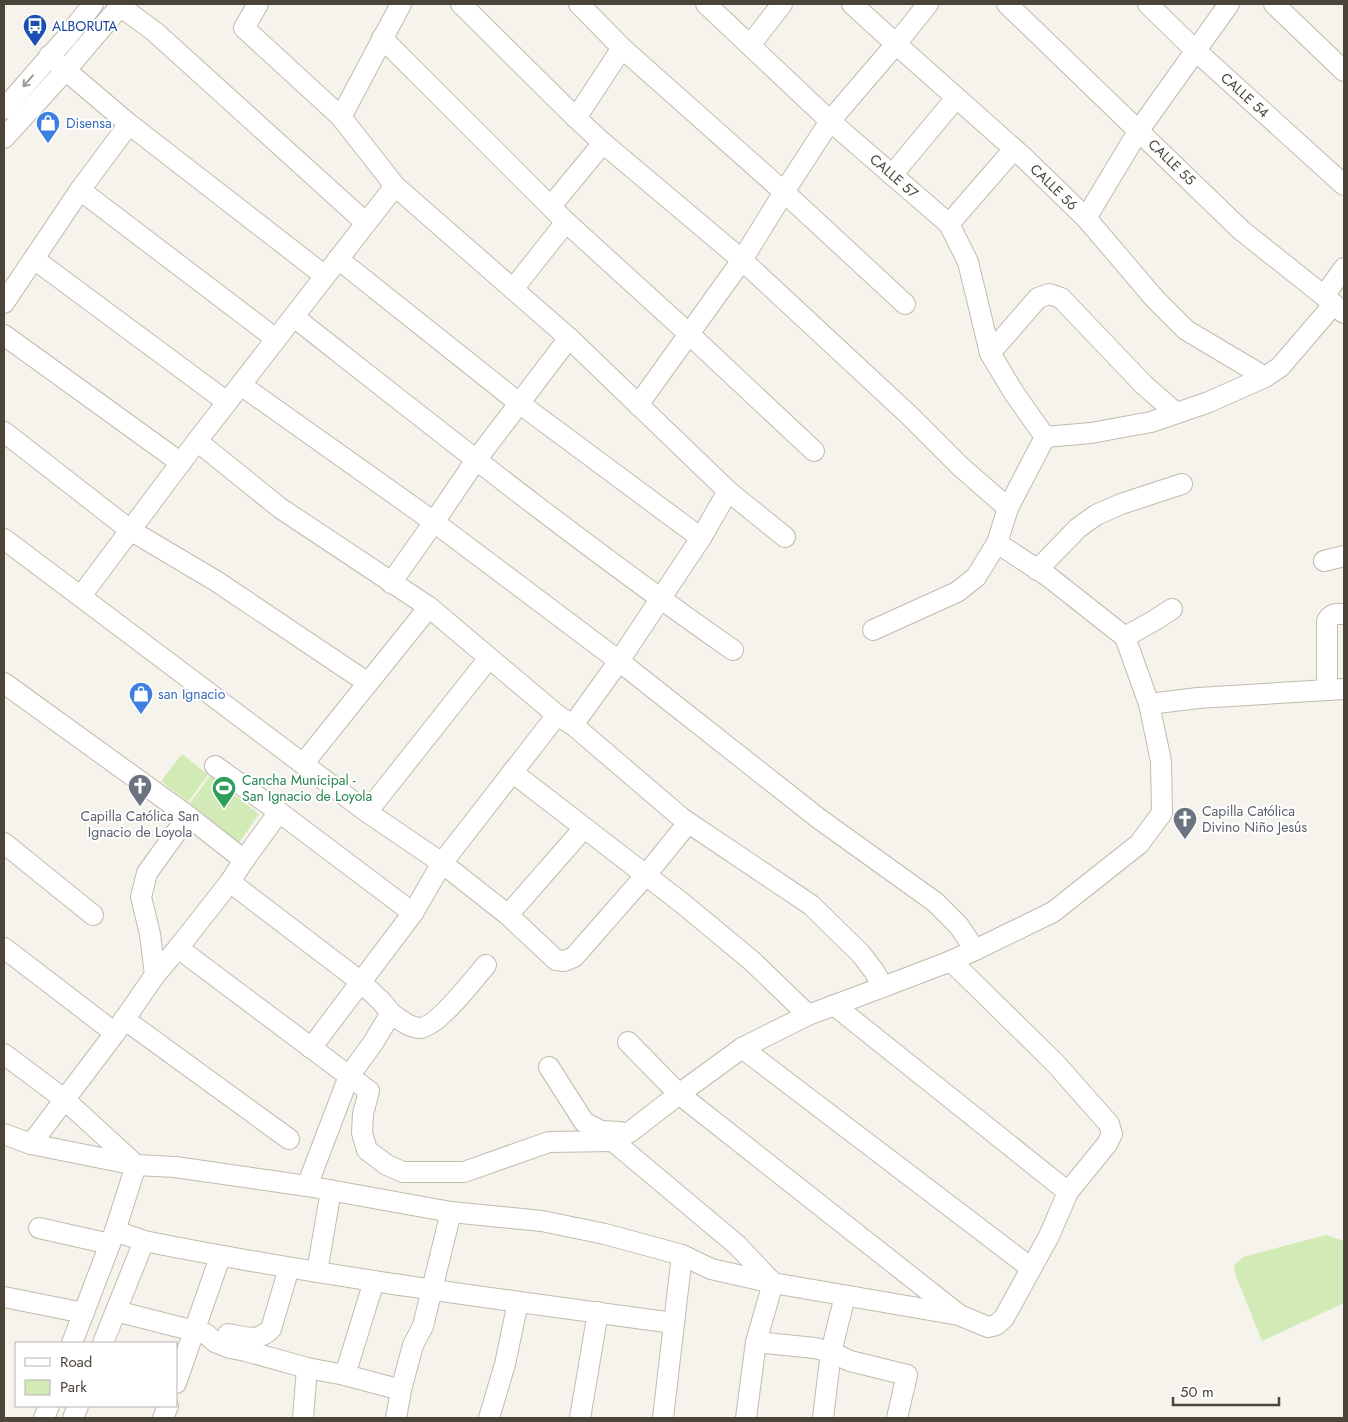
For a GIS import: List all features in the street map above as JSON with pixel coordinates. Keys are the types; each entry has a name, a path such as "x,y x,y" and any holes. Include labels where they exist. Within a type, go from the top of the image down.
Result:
{"street":[{"path":"4,109 94,4"},
{"path":"258,4 244,28 341,117 396,186 569,338 728,491 785,537"},
{"path":"341,117 401,4"},
{"path":"461,4 603,143 742,260 1008,508"},
{"name":"CALLE 57","path":"706,4 830,121 949,224 968,262 990,353 1045,437"},
{"path":"750,45 782,4"},
{"name":"CALLE 56","path":"852,4 1014,149 1086,218 1139,130 1229,4"},
{"path":"638,405 742,260 830,121 928,4"},
{"name":"CALLE 55","path":"1007,4 1241,230 1334,304"},
{"name":"CALLE 54","path":"1148,4 1196,51 1344,185"},
{"path":"1274,4 1344,71"},
{"path":"4,138 65,71 121,5 155,32 366,222"},
{"path":"591,8 622,48 784,192 905,304"},
{"path":"382,38 566,222 814,451"},
{"path":"576,118 622,48"},
{"path":"49,56 129,124 325,276"},
{"path":"892,175 956,98"},
{"path":"4,303 80,190 129,124"},
{"path":"551,206 603,143"},
{"path":"949,224 1014,149"},
{"path":"81,596 240,385 396,186"},
{"path":"80,190 276,339"},
{"path":"1086,218 1155,299 1186,330 1265,377"},
{"path":"513,289 566,222"},
{"path":"338,258 519,403 701,538"},
{"path":"34,259 227,402"},
{"path":"873,630 957,592 976,577 997,543 1008,508 1045,437 1091,433 1151,422 1209,402 1265,377 1280,368 1334,304 1344,268"},
{"path":"990,353 1038,298 1049,294 1061,298 1144,385 1176,413"},
{"path":"294,317 476,460 660,599 734,650"},
{"path":"4,335 181,463"},
{"path":"391,583 476,460 569,338"},
{"path":"240,385 434,522 619,661 818,818 935,902 959,926 975,950"},
{"path":"4,432 130,530 216,581 368,683"},
{"path":"197,441 280,508 428,607 688,822 810,905 861,954 883,987"},
{"path":"1037,570 1078,528 1096,515 1121,504 1182,484"},
{"path":"311,1048 412,913 442,863 512,772 565,720 619,661 701,538 728,491"},
{"path":"4,539 367,812 442,863 508,916 556,960 564,962 574,957 645,876 688,822"},
{"path":"178,948 370,1092 363,1114 362,1132 367,1150 387,1165 403,1172 464,1172 549,1142 621,1137 742,1048 808,1015 975,950 1053,912 1139,844 1162,813 1161,761 1149,704 1125,637 1049,578 997,543"},
{"path":"1324,561 1344,556"},
{"path":"303,764 428,607"},
{"path":"1125,637 1172,609"},
{"path":"1149,704 1198,698 1336,689 1327,621 1329,616 1333,614 1344,614"},
{"path":"367,812 489,658"},
{"path":"4,683 188,816 244,860"},
{"path":"215,766 412,913"},
{"path":"512,772 645,876 682,902 752,961 791,996 808,1015"},
{"path":"31,1144 120,1026 154,975 230,882 279,812"},
{"path":"154,975 150,934 141,897 147,873 188,816"},
{"path":"508,916 584,828"},
{"path":"4,843 93,915"},
{"path":"230,882 361,982 391,1013 408,1025 419,1028 428,1026 441,1016 486,965"},
{"path":"4,948 289,1139"},
{"path":"4,1134 31,1144 136,1165 175,1167 307,1186 452,1212 542,1222 605,1234 682,1256 711,1269 773,1283 959,1315 988,1327 996,1325 1004,1318 1049,1236 1068,1192 1107,1144 1112,1134 1109,1124 1055,1063 951,960"},
{"path":"834,1005 1068,1192"},
{"path":"307,1186 349,1076 373,1043 391,1013"},
{"path":"628,1042 679,1094 959,1315"},
{"path":"742,1048 1031,1268"},
{"path":"4,1054 64,1099 136,1165"},
{"path":"549,1067 584,1122 601,1131 621,1137 737,1245 773,1283"},
{"path":"72,1342 112,1238 136,1165"},
{"path":"317,1272 331,1190"},
{"path":"396,1418 413,1345 423,1326 452,1212"},
{"path":"39,1228 144,1241 220,1256 374,1281 674,1322"},
{"path":"103,1342 144,1241"},
{"path":"178,1380 200,1333 220,1256"},
{"path":"663,1418 682,1256"},
{"path":"116,1311 200,1333 224,1334 255,1339 265,1335 271,1329 289,1268"},
{"path":"345,1375 374,1281"},
{"path":"746,1418 756,1342 773,1283"},
{"path":"823,1418 831,1352 845,1296"},
{"path":"4,1297 84,1313"},
{"path":"489,1418 505,1364 518,1302"},
{"path":"580,1418 598,1312"},
{"path":"200,1333 230,1348 401,1390"},
{"path":"756,1342 815,1348 831,1352 850,1361 907,1375 897,1418"},
{"path":"302,1418 307,1368"}],"green space":[{"path":"182,754 208,775 188,802 161,781"},
{"name":"Cancha Municipal - San Ignacio de Loyola","path":"210,776 259,814 239,843 190,803"},
{"path":"1326,1235 1344,1241 1344,1303 1262,1341 1234,1271 1235,1264 1243,1257"}],"place":[{"name":"ALBORUTA","path":"35,47"},
{"name":"Disensa","path":"48,144"},
{"name":"san Ignacio","path":"141,715"},
{"name":"Capilla Católica San Ignacio de Loyola","path":"140,807"},
{"name":"Cancha Municipal - San Ignacio de Loyola","path":"224,809"},
{"name":"Capilla Católica Divino Niño Jesús","path":"1185,840"}]}
